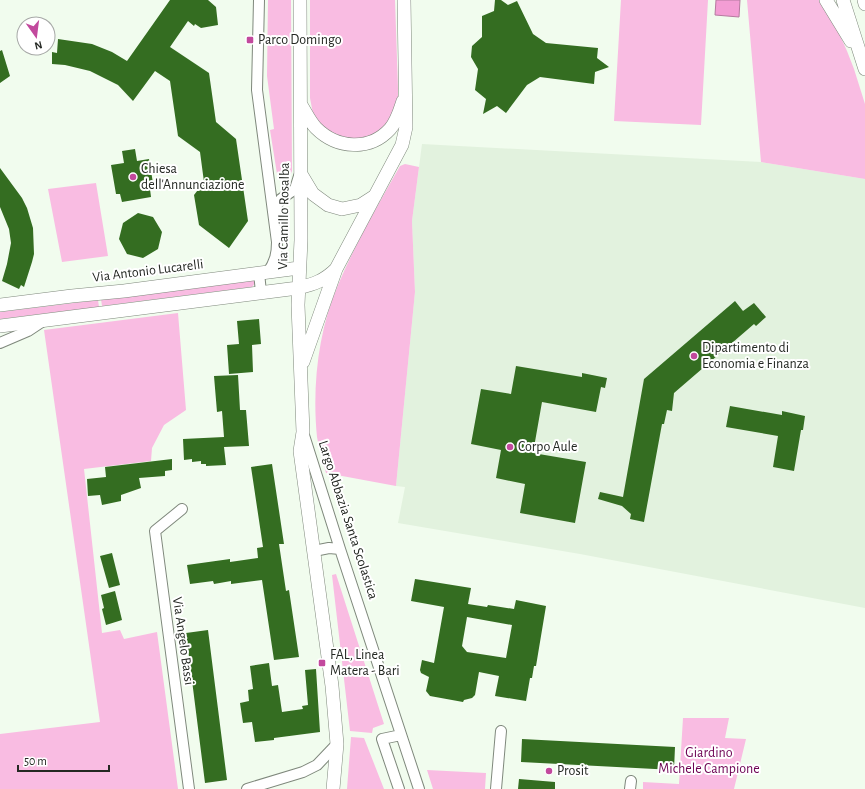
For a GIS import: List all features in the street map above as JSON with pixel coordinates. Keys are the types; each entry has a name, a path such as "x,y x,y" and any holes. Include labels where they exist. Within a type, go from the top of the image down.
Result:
{"street":[{"path":"259,0 257,90 277,242 277,251 274,262 263,272 261,292"},
{"name":"Via Camillo Rosalba","path":"300,0 301,240 298,288 304,432"},
{"path":"301,369 336,269 402,145 406,127 404,0"},
{"path":"826,0 864,65"},
{"path":"843,0 864,65"},
{"path":"864,0 865,4"},
{"path":"301,105 316,128 331,140 352,146 372,142 390,129 398,116 406,94"},
{"path":"274,219 277,205 281,199 294,188 301,172"},
{"path":"301,172 313,194 328,205 342,209 361,206 376,196"},
{"name":"Via Antonio Lucarelli","path":"1,305 85,294 124,291 299,268"},
{"path":"2,326 298,288 326,279 336,269"},
{"path":"0,343 28,331 44,320"},
{"name":"Largo Abbazia Santa Scolastica","path":"304,432 340,549 419,789"},
{"name":"Largo Abbazia Santa Scolastica","path":"304,432 300,451 332,686 337,744"},
{"name":"Via Angelo Bassi","path":"182,509 155,531 189,789"},
{"path":"314,551 329,548 340,549"},
{"path":"496,789 501,731"},
{"path":"399,789 382,739 401,735"},
{"path":"247,789 308,770 317,765 337,744"},
{"path":"333,789 337,744"}],"shaded area":[{"path":"716,0 740,0 739,17 715,15"},
{"path":"422,144 761,162 865,179 865,608 580,554 398,523 405,487 396,486 415,292 412,221"}],"green space":[{"path":"268,0 291,0 292,171 285,179 279,177 277,174 270,130 274,129 267,76"},
{"path":"310,0 395,0 398,102 395,113 384,129 365,139 341,139 321,126 313,114 310,98"},
{"path":"621,0 708,0 701,125 614,121"},
{"path":"747,0 820,0 838,31 847,51 865,104 865,179 761,162"},
{"path":"405,164 419,167 412,221 415,292 396,486 326,473 317,437 315,399 321,340 331,303 367,225 400,166"},
{"path":"96,183 108,256 62,262 48,189"},
{"path":"253,280 255,283 252,287 102,306 101,299"},
{"path":"98,300 99,307 0,319 0,312"},
{"path":"178,313 186,410 164,425 152,448 151,461 84,469 102,633 120,630 124,639 157,632 178,789 0,789 0,734 100,722 44,330"},
{"path":"336,574 384,724 373,728 372,733 350,731 332,575"},
{"name":"Giardino Michele Campione","path":"683,718 729,718 725,738 746,739 734,789 643,789 643,782 679,784"},
{"path":"351,737 364,738 384,789 347,789"},
{"path":"427,770 486,773 485,789 433,789"}],"building":[{"path":"170,0 208,0 216,7 218,25 201,28 195,24 194,26 188,21 170,47 209,73 216,122 236,139 248,221 229,248 199,225 194,195 204,182 200,152 178,136 170,81 155,71 133,101 118,85 90,71 65,65 52,64 52,56 56,56 58,39 92,44 112,52 127,61"},
{"path":"495,0 501,0 508,5 517,1 533,34 546,43 598,48 597,58 609,67 595,72 594,84 540,77 527,85 506,113 497,106 483,114 486,99 475,90 478,69 471,57 472,46 482,37 482,16 494,11"},
{"path":"2,50 10,76 0,83 0,51"},
{"name":"Chiesa dell'Annunciazione","path":"135,149 137,161 149,159 154,189 150,189 151,197 122,202 120,194 116,194 111,165 124,163 122,151"},
{"path":"0,168 22,198 27,208 33,228 34,254 24,287 21,285 19,289 2,281 11,243 9,229 0,207"},
{"path":"138,213 153,217 162,232 158,249 143,258 127,254 119,239 123,223"},
{"path":"735,301 743,311 754,303 766,317 756,326 754,324 674,393 672,411 667,410 664,424 662,424 644,522 630,519 631,514 622,506 598,499 600,492 623,497 644,379"},
{"path":"259,319 261,344 252,345 253,372 229,374 227,345 239,344 237,321"},
{"name":"Corpo Aule","path":"516,366 582,377 582,373 607,378 605,388 601,387 596,412 542,402 533,453 586,462 575,523 520,513 525,484 496,478 501,450 471,444 481,389 511,394"},
{"path":"238,375 240,410 246,410 249,446 224,447 226,465 206,466 206,464 201,464 201,461 192,462 192,459 184,460 183,439 224,437 222,411 217,412 214,376"},
{"path":"730,406 782,415 782,411 805,416 794,471 773,467 778,436 726,427"},
{"path":"172,459 172,470 165,471 165,476 139,478 141,488 121,495 121,501 102,505 100,495 88,496 87,479 106,477 105,467"},
{"path":"272,464 284,544 279,544 286,591 289,590 299,657 274,660 262,580 231,584 231,581 214,584 213,581 190,584 187,565 230,559 230,562 258,558 257,548 263,547 251,467"},
{"path":"112,553 120,585 109,588 100,556"},
{"path":"415,579 471,588 468,604 514,609 516,600 546,606 536,666 534,666 532,678 530,678 526,701 495,696 499,676 479,672 475,695 472,698 464,700 463,702 430,696 426,691 429,677 421,673 420,670 422,660 434,663 444,607 411,601","holes":["467,617 512,625 506,658 467,652 462,646"]},
{"path":"115,591 122,620 106,625 102,609 104,608 101,595"},
{"path":"208,630 227,780 205,783 186,633"},
{"path":"269,663 272,686 278,685 282,712 303,709 302,706 308,705 305,670 316,669 320,732 255,742 252,722 243,723 240,703 249,701 248,690 253,689 250,666"},
{"path":"522,739 675,747 674,770 521,762"},
{"path":"519,779 555,782 555,789 518,789"}],"place":[{"name":"Parco Domingo","path":"250,40"},
{"name":"Chiesa dell'Annunciazione","path":"133,177"},
{"name":"Dipartimento di Economia e Finanza","path":"694,356"},
{"name":"Corpo Aule","path":"510,447"},
{"name":"FAL, Linea Matera - Bari","path":"322,663"},
{"name":"Prosit","path":"549,771"}]}
